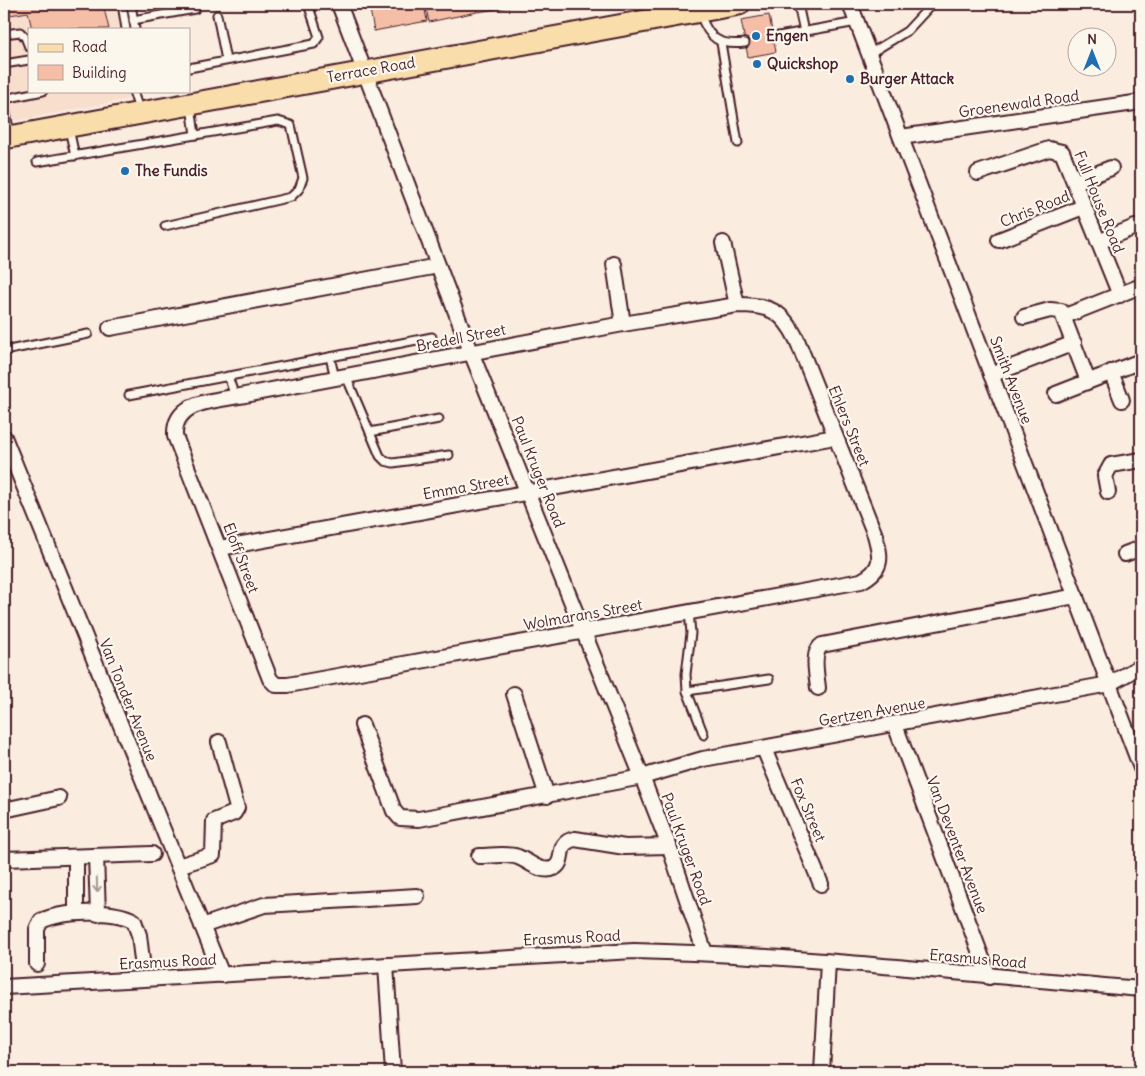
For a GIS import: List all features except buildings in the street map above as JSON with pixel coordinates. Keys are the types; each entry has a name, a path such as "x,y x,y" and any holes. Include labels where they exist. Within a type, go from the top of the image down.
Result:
{"main road":[{"name":"Terrace Road","path":"7,138 363,71 739,4"}],"street":[{"name":"Paul Kruger Road","path":"339,4 471,352 529,492 669,846 705,953"},
{"name":"Smith Avenue","path":"850,4 1141,768"},
{"name":"Groenewald Road","path":"901,137 1141,102"},
{"name":"Full House Road","path":"978,173 1049,149 1059,150 1066,158 1083,207 1120,295"},
{"path":"1075,182 1111,168"},
{"name":"Chris Road","path":"999,240 1083,207"},
{"path":"1098,242 1134,227"},
{"path":"723,244 737,305"},
{"path":"614,264 623,324"},
{"path":"110,328 438,266"},
{"path":"1065,316 1141,286"},
{"name":"Bredell Street","path":"175,429 181,413 188,408 235,397 623,324 737,305 767,308"},
{"name":"Ehlers Street","path":"767,308 780,314 788,322 875,535 880,558 878,568"},
{"path":"1024,318 1055,310 1061,311 1065,316 1088,381"},
{"path":"992,375 1074,343"},
{"path":"1056,394 1141,361"},
{"path":"1111,372 1122,400"},
{"name":"Eloff Street","path":"175,429 175,436 270,679 276,685 288,686"},
{"name":"Van Tonder Avenue","path":"4,437 222,975"},
{"name":"Emma Street","path":"220,548 836,437"},
{"path":"1108,492 1106,476 1111,465 1141,460"},
{"path":"1125,554 1141,548"},
{"name":"Wolmarans Street","path":"288,686 861,580 871,576 878,568"},
{"path":"818,688 816,654 818,648 822,645 1076,596"},
{"name":"Gertzen Avenue","path":"362,725 394,810 400,818 419,819 547,796 642,776 703,759 1109,684 1141,666"},
{"path":"514,694 547,796"},
{"name":"Van Deventer Avenue","path":"895,725 989,977"},
{"path":"178,866 213,855 214,821 234,813 237,808 220,742"},
{"name":"Fox Street","path":"764,749 821,884"},
{"path":"4,810 59,798"},
{"path":"479,856 510,856 544,870 553,869 557,865 562,846 568,840 575,839 625,848 669,846"},
{"path":"4,859 152,854"},
{"path":"96,856 98,914"},
{"path":"76,857 76,913"},
{"path":"202,926 264,905 417,896"},
{"path":"37,964 37,929 41,921 76,913 124,916 134,921 140,936 142,960"},
{"name":"Erasmus Road","path":"4,987 634,951 705,953 828,962 1141,989"},
{"path":"822,1072 828,962"},
{"path":"386,965 393,1072"}],"lane":[{"path":"122,4 126,28"},
{"path":"131,4 135,28"},
{"path":"190,68 318,42 318,31 308,4"},
{"path":"798,4 804,32"},
{"path":"869,54 907,31 932,4"},
{"path":"133,20 195,9"},
{"path":"699,11 704,25 721,43 738,143"},
{"path":"217,16 226,60"},
{"path":"773,37 857,22"},
{"path":"4,34 20,32 28,45"},
{"path":"721,43 745,43"},
{"path":"4,64 28,60"},
{"path":"7,138 4,101 38,92"},
{"path":"133,92 140,113"},
{"path":"190,103 195,136"},
{"path":"37,162 278,121 291,125 303,178 299,189 291,197 165,226"},
{"path":"68,126 75,156"},
{"path":"4,351 88,334"},
{"path":"129,395 432,337"},
{"path":"330,357 370,432 380,456 385,461 393,463 449,455"},
{"path":"228,376 235,397"},
{"path":"370,432 440,419"},
{"path":"689,612 691,633 686,674 687,691 704,734"},
{"path":"687,691 769,679"}],"shaded area":[{"path":"4,4 124,4 129,28 28,28 28,92 139,92 140,97 4,123"}],"place":[{"name":"Engen","path":"756,36"},
{"name":"Quickshop","path":"757,64"},
{"name":"Burger Attack","path":"850,79"},
{"name":"The Fundis","path":"125,171"}]}
